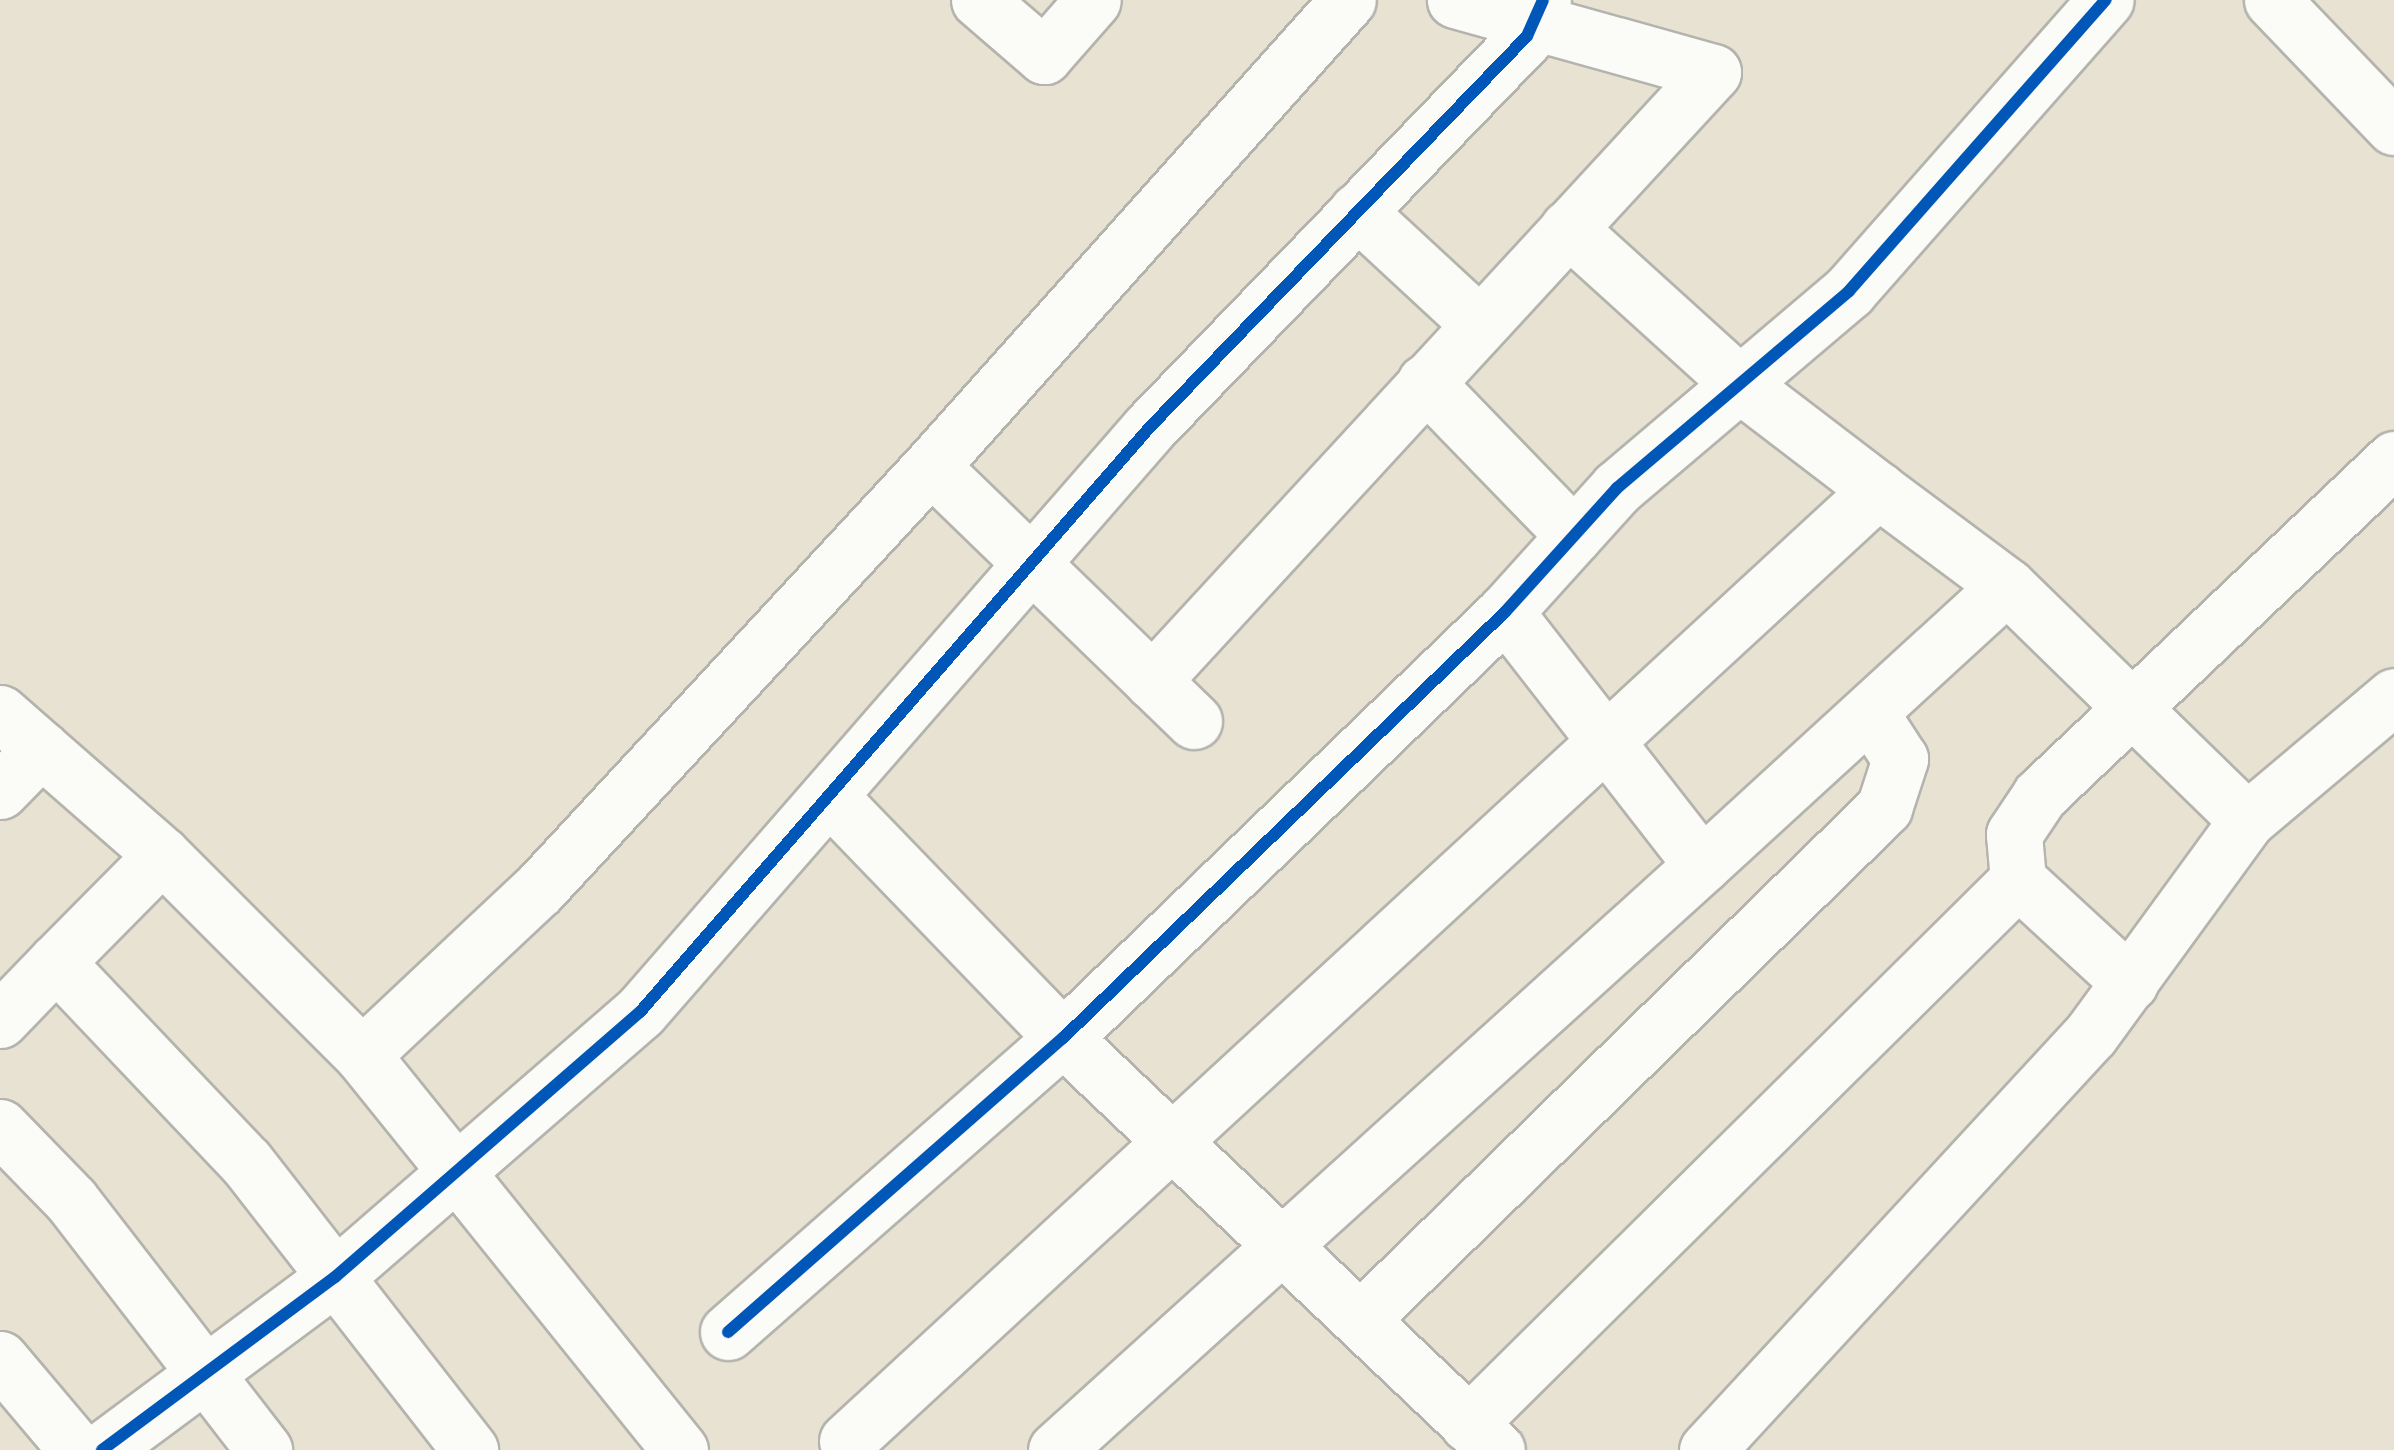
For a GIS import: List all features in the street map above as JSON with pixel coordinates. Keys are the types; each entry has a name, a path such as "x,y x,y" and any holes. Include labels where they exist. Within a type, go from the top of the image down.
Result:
{"street":[{"path":"979,0 1044,56 1093,0"},
{"path":"362,1055 539,889 931,466 1348,0"},
{"path":"1152,681 1713,72 1541,10 1455,0"},
{"path":"728,1332 1063,1038 1506,612 1574,536 1849,291 2106,0"},
{"path":"2272,0 2394,127"},
{"path":"102,1450 335,1277 640,1012 1032,562 1541,10"},
{"path":"1358,211 1480,324"},
{"path":"1568,228 1742,386 2007,586 2127,709 2247,820"},
{"path":"1424,382 1574,536"},
{"path":"2130,983 2018,880 2014,834 2040,795 2127,709 2394,460"},
{"path":"931,466 1194,721"},
{"path":"847,1442 1176,1144 1878,490"},
{"path":"1056,1450 1871,714 2007,586"},
{"path":"1506,612 1702,865"},
{"path":"1707,1450 2130,983 2247,820 2394,696"},
{"path":"0,713 162,855 362,1055 680,1450"},
{"path":"1360,1320 1884,808 1900,759 1871,714"},
{"path":"0,791 41,749"},
{"path":"829,796 1063,1038 1482,1437 2018,880"},
{"path":"0,1020 162,855"},
{"path":"56,962 191,1099 470,1450"},
{"path":"0,1127 70,1200 264,1450"},
{"path":"0,1359 77,1450"}],"cycle path":[{"path":"102,1450 335,1277 640,1012 1150,427 1527,36 1543,0"},
{"path":"728,1332 1063,1038 1505,612 1617,488 1849,291 2106,0"}]}
